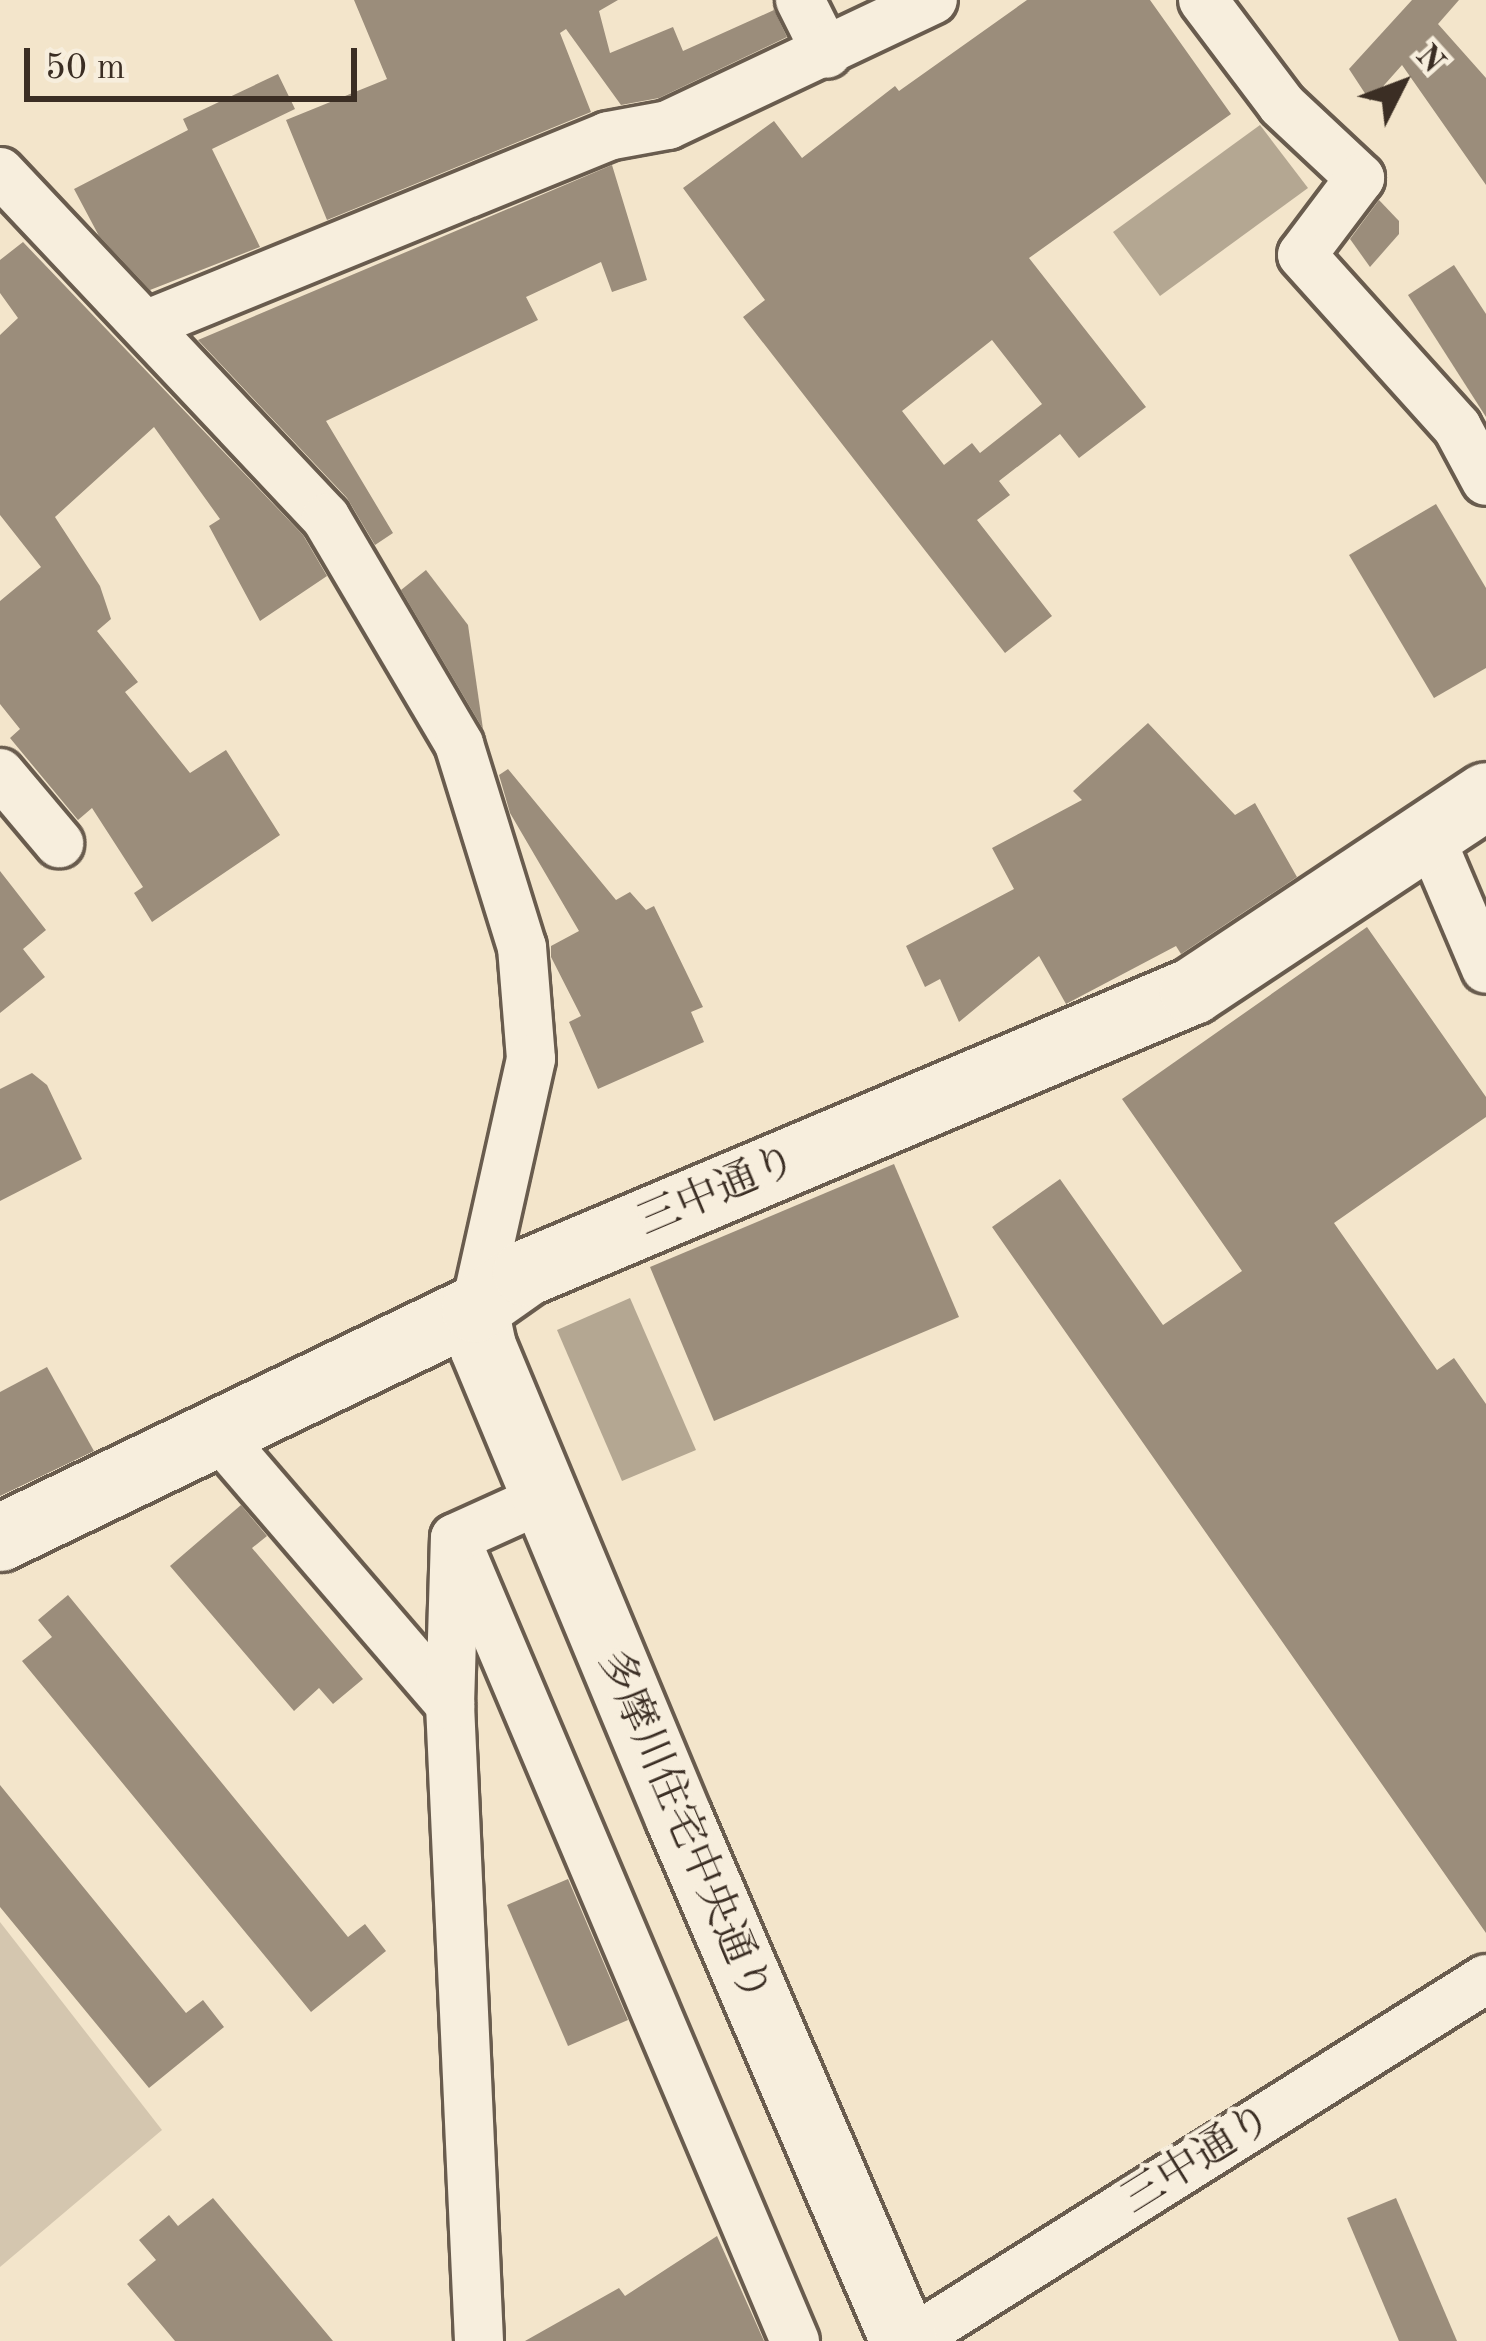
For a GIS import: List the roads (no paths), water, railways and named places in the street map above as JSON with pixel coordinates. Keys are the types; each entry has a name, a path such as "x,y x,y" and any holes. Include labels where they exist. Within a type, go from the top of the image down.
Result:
{"street":[{"path":"800,0 827,54"},
{"path":"148,324 608,136 668,125 827,54 933,0"},
{"path":"1203,0 1282,105 1360,178 1302,255 1456,428 1486,481"},
{"path":"0,172 326,518 459,744 522,947 531,1059 475,1309"},
{"path":"0,773 59,843"},
{"name":"三中通り","path":"0,1538 213,1430 475,1309 526,1273 1193,992 1486,796"},
{"path":"1430,837 1486,969"},
{"name":"多摩川住宅中央通り","path":"475,1309 546,1497 907,2341"},
{"path":"213,1430 450,1706"},
{"path":"455,1538 546,1497"},
{"path":"455,1538 450,1706 479,2341"},
{"path":"455,1538 795,2341"},
{"name":"三中通り","path":"907,2341 1486,1979"}]}
